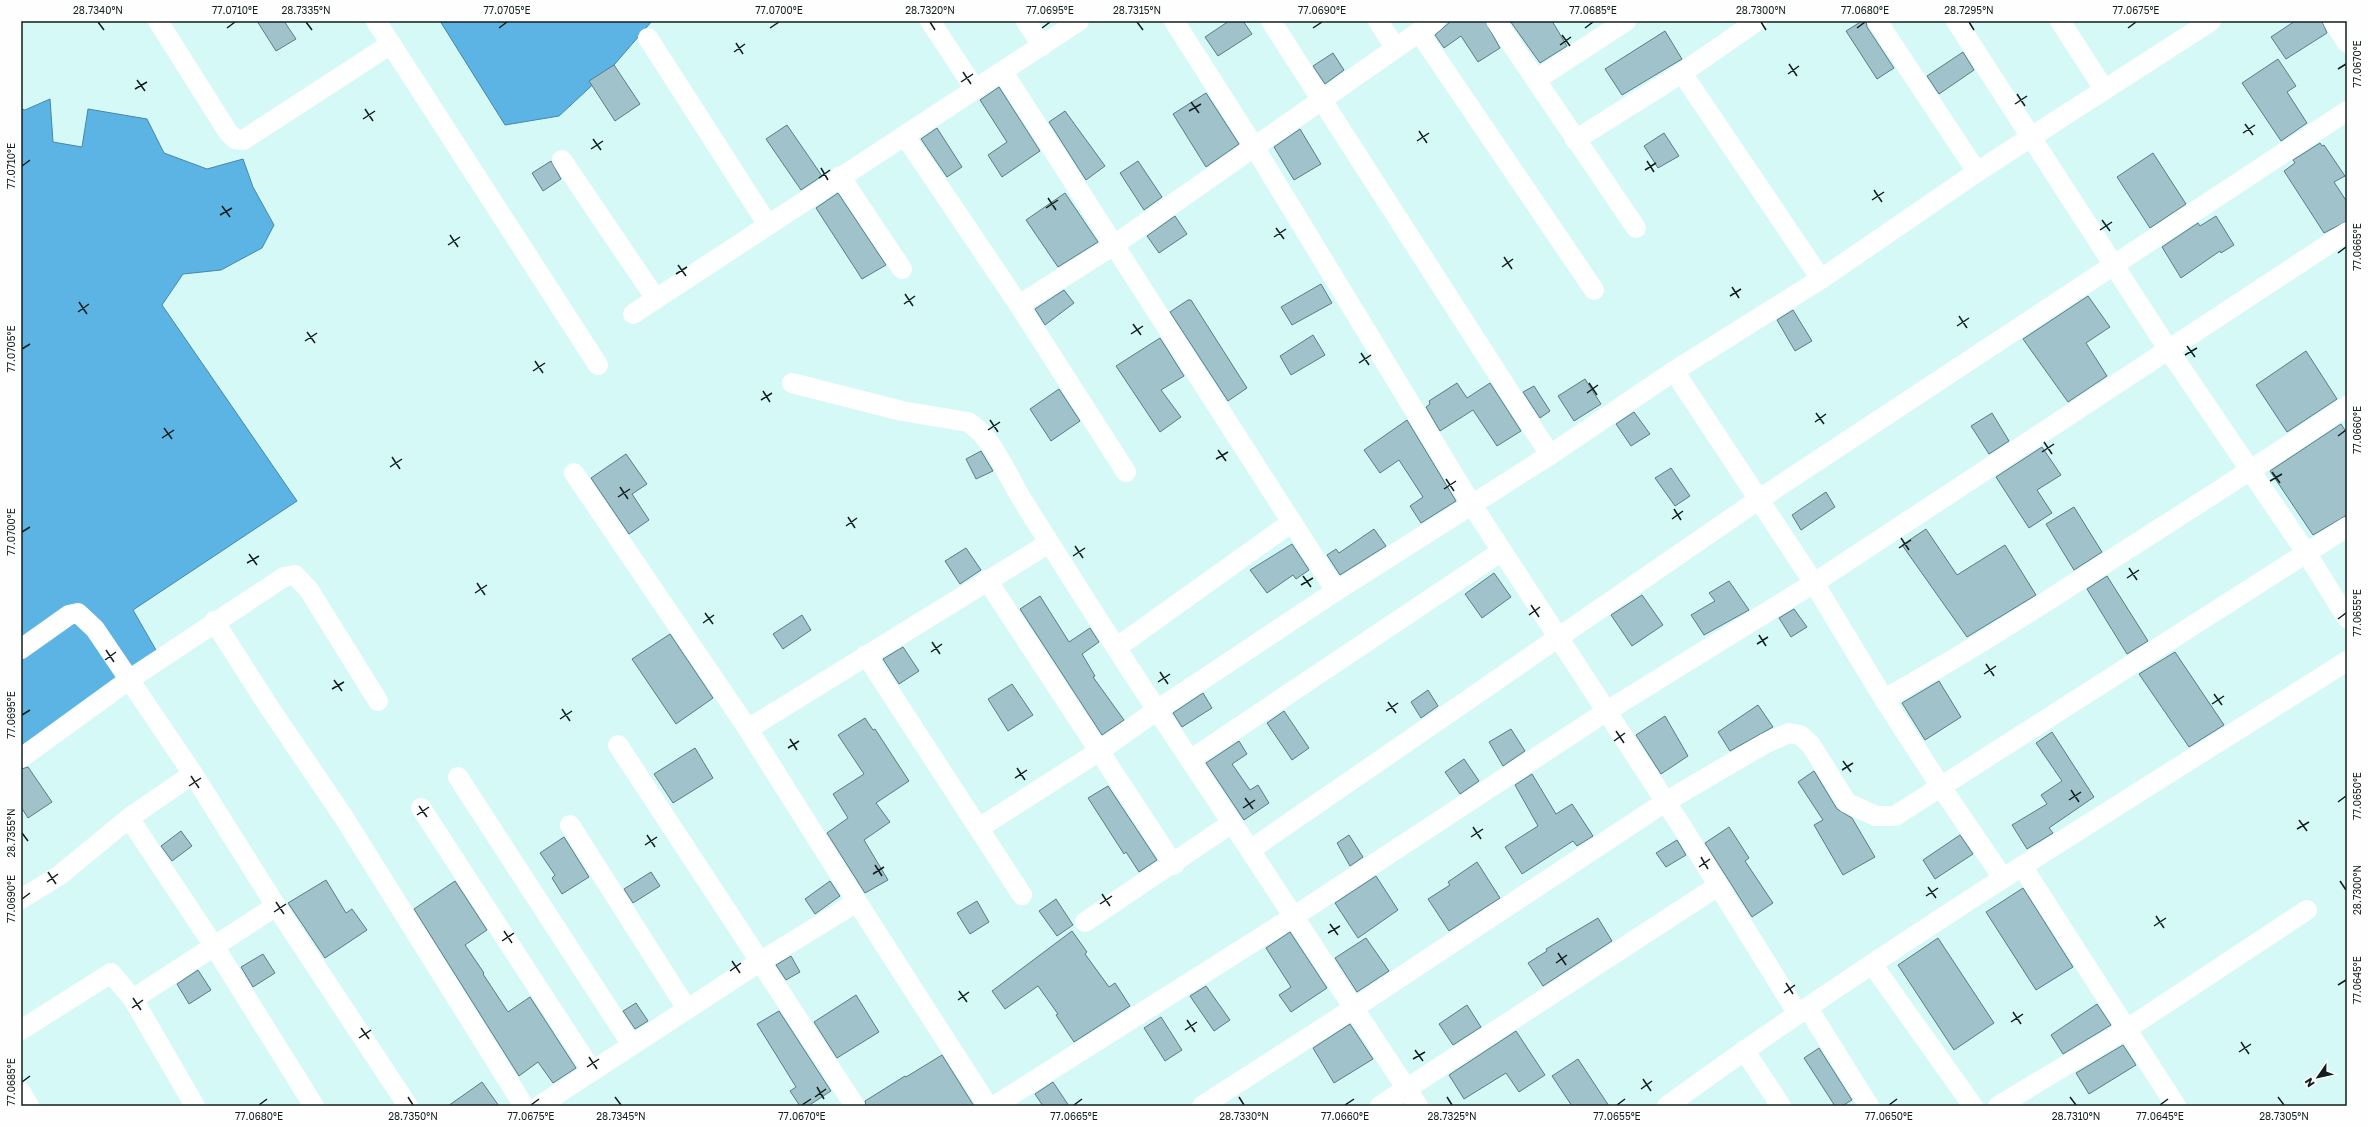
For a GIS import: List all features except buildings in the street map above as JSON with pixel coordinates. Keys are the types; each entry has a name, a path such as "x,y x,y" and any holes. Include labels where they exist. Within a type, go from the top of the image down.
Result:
{"street":[{"path":"158,21 228,132 235,139 242,140 251,136 390,44"},
{"path":"376,21 598,365"},
{"path":"930,21 975,90"},
{"path":"1026,21 1042,46"},
{"path":"633,314 840,176 905,136 1079,21"},
{"path":"1174,21 1255,148 1502,551 1607,711 1718,886 1869,1106"},
{"path":"1271,21 1550,455"},
{"path":"1378,21 1395,48"},
{"path":"1496,21 1537,79 1575,140 1636,228"},
{"path":"1537,79 1626,21"},
{"path":"1575,140 1682,74 1757,21"},
{"path":"1877,21 1977,172"},
{"path":"1956,21 2168,349 2307,554 2347,618"},
{"path":"2060,21 2104,89"},
{"path":"979,828 1098,752 1157,710 1336,591 1550,455 1674,371 1821,279 1977,172 2104,89 2187,27 2211,21"},
{"path":"2333,21 2347,43"},
{"path":"1019,305 1114,245 1255,148 1320,99 1427,26 1594,290"},
{"path":"648,38 768,225"},
{"path":"1003,72 1336,591"},
{"path":"1682,74 1821,279"},
{"path":"1250,850 1758,500 2347,111"},
{"path":"905,136 1019,305 1126,472"},
{"path":"562,160 656,299"},
{"path":"840,176 902,269"},
{"path":"994,1106 1293,917 1607,711 1814,583 2347,232"},
{"path":"1674,371 1814,583 1884,699 1941,787 2004,878"},
{"path":"792,383 902,411 968,422 985,436 1049,543 1116,648 1418,1106"},
{"path":"1884,699 1968,652 2250,472 2347,406"},
{"path":"574,473 748,729 988,1106"},
{"path":"1116,648 1292,522"},
{"path":"1202,1106 1354,1008 1665,802 1766,742 1788,733 1800,735 1811,745 1848,803 1876,816 1895,816 2307,554 2347,527"},
{"path":"748,729 1049,543"},
{"path":"1190,760 1502,551"},
{"path":"21,758 130,679 214,621 284,577 295,575 309,590 378,701"},
{"path":"988,580 1098,752 1174,865"},
{"path":"21,649 63,618 78,613 96,629 193,774 276,906 408,1106"},
{"path":"214,621 269,707 343,816 524,1106"},
{"path":"866,655 1022,895"},
{"path":"1667,1106 1744,1050 1872,964 2022,866 2347,661"},
{"path":"618,745 761,961 854,1106"},
{"path":"21,898 60,876 129,818 193,774"},
{"path":"458,777 632,1045"},
{"path":"421,808 592,1071"},
{"path":"129,818 214,946 314,1106"},
{"path":"1085,922 1174,865 1232,823"},
{"path":"570,825 688,1009"},
{"path":"2022,866 2176,1106"},
{"path":"1380,1106 1718,886"},
{"path":"539,1106 761,961 857,902"},
{"path":"133,999 276,906"},
{"path":"1998,1106 2127,1029 2307,910"},
{"path":"1872,964 1973,1106"},
{"path":"21,1030 111,973 133,999 195,1106"},
{"path":"1744,1050 1781,1106"},
{"path":"21,1092 29,1106"}],"water":[{"path":"440,21 652,21 614,65 559,116 505,125"},
{"path":"50,99 53,142 82,147 88,109 147,119 164,153 207,169 243,159 253,187 274,225 262,248 221,270 183,274 162,305 297,501 133,610 156,650 21,747 21,109 25,110"}]}
